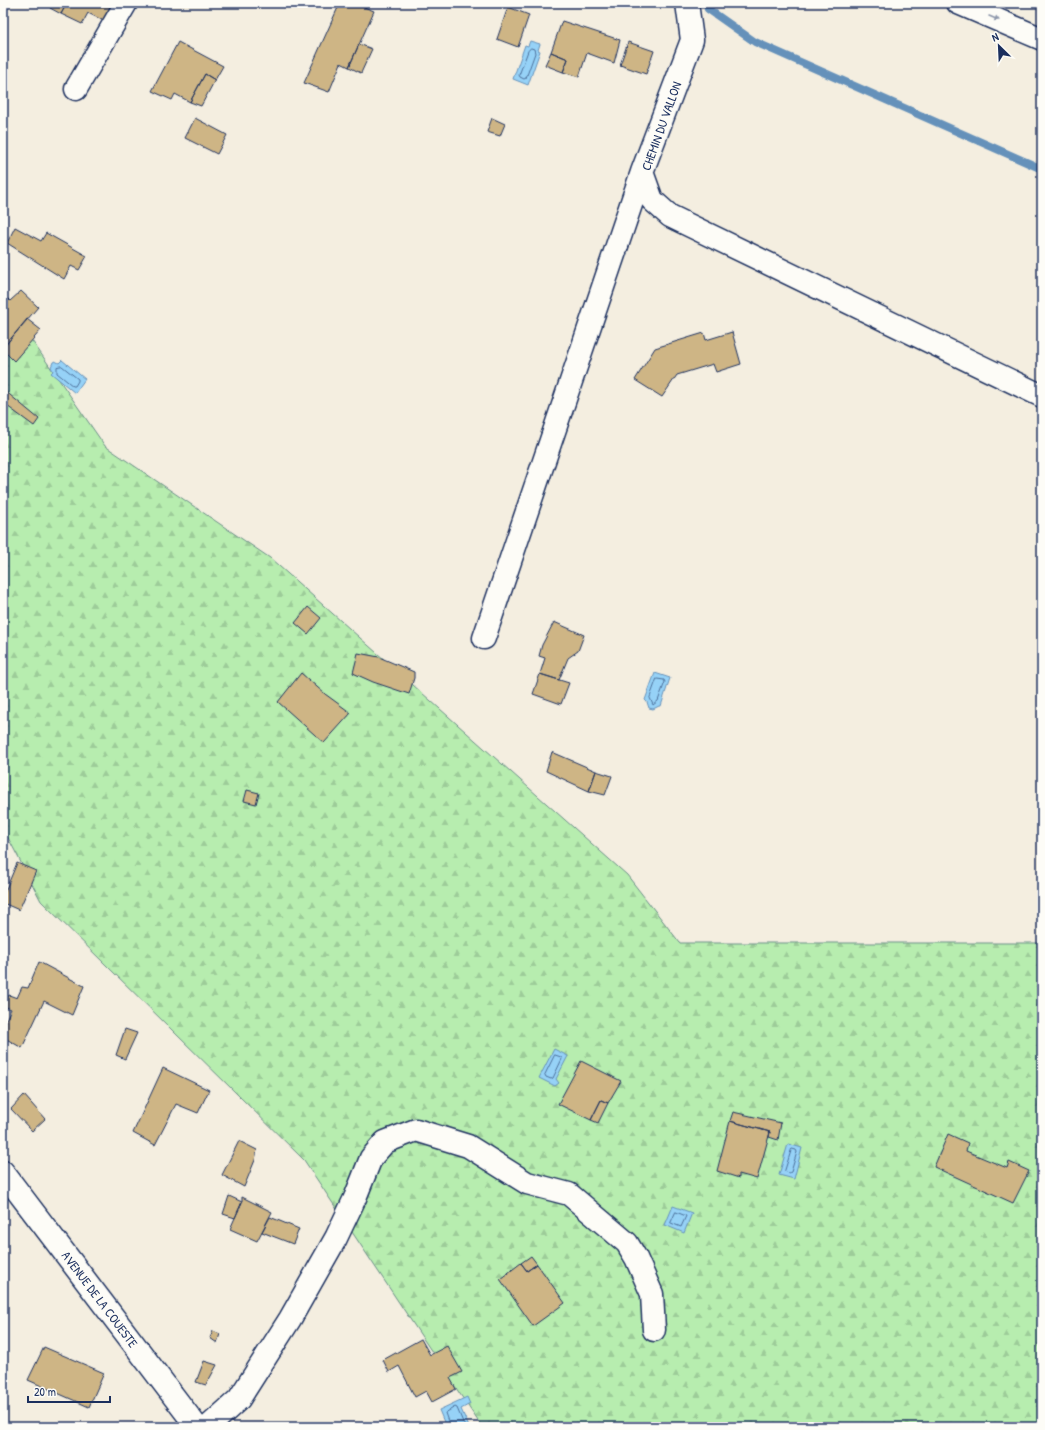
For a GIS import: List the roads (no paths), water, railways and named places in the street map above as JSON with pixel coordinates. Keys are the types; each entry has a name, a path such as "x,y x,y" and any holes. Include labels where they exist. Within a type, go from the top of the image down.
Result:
{"main road":[{"path":"76,89 126,3"},
{"name":"CHEMIN DU VALLON","path":"687,3 692,40 642,172 652,200 670,216 1042,396"},
{"path":"958,3 1042,39"},
{"path":"484,638 642,172"},
{"path":"208,1427 239,1399 290,1319 336,1238 355,1198 371,1158 385,1142 416,1130 468,1146 527,1183 569,1194 626,1243 636,1258 652,1294 654,1330"},
{"name":"AVENUE DE LA COUESTE","path":"3,1172 197,1427"}],"water":[{"path":"530,41 540,44 538,50 540,51 528,85 513,79 525,45 528,46"},
{"path":"62,360 85,379 75,393 51,373 53,371 51,367 53,362 55,361 59,363"},
{"path":"655,673 670,678 661,706 653,709 649,708 645,700"},
{"path":"554,1049 568,1056 556,1079 559,1083 555,1086 539,1078"},
{"path":"788,1144 802,1148 794,1179 779,1175"},
{"path":"673,1206 692,1213 684,1233 665,1225"},
{"path":"467,1397 470,1404 461,1409 469,1427 446,1427 439,1410"}],"waterway":[{"path":"708,9 755,42 1042,169"}]}
